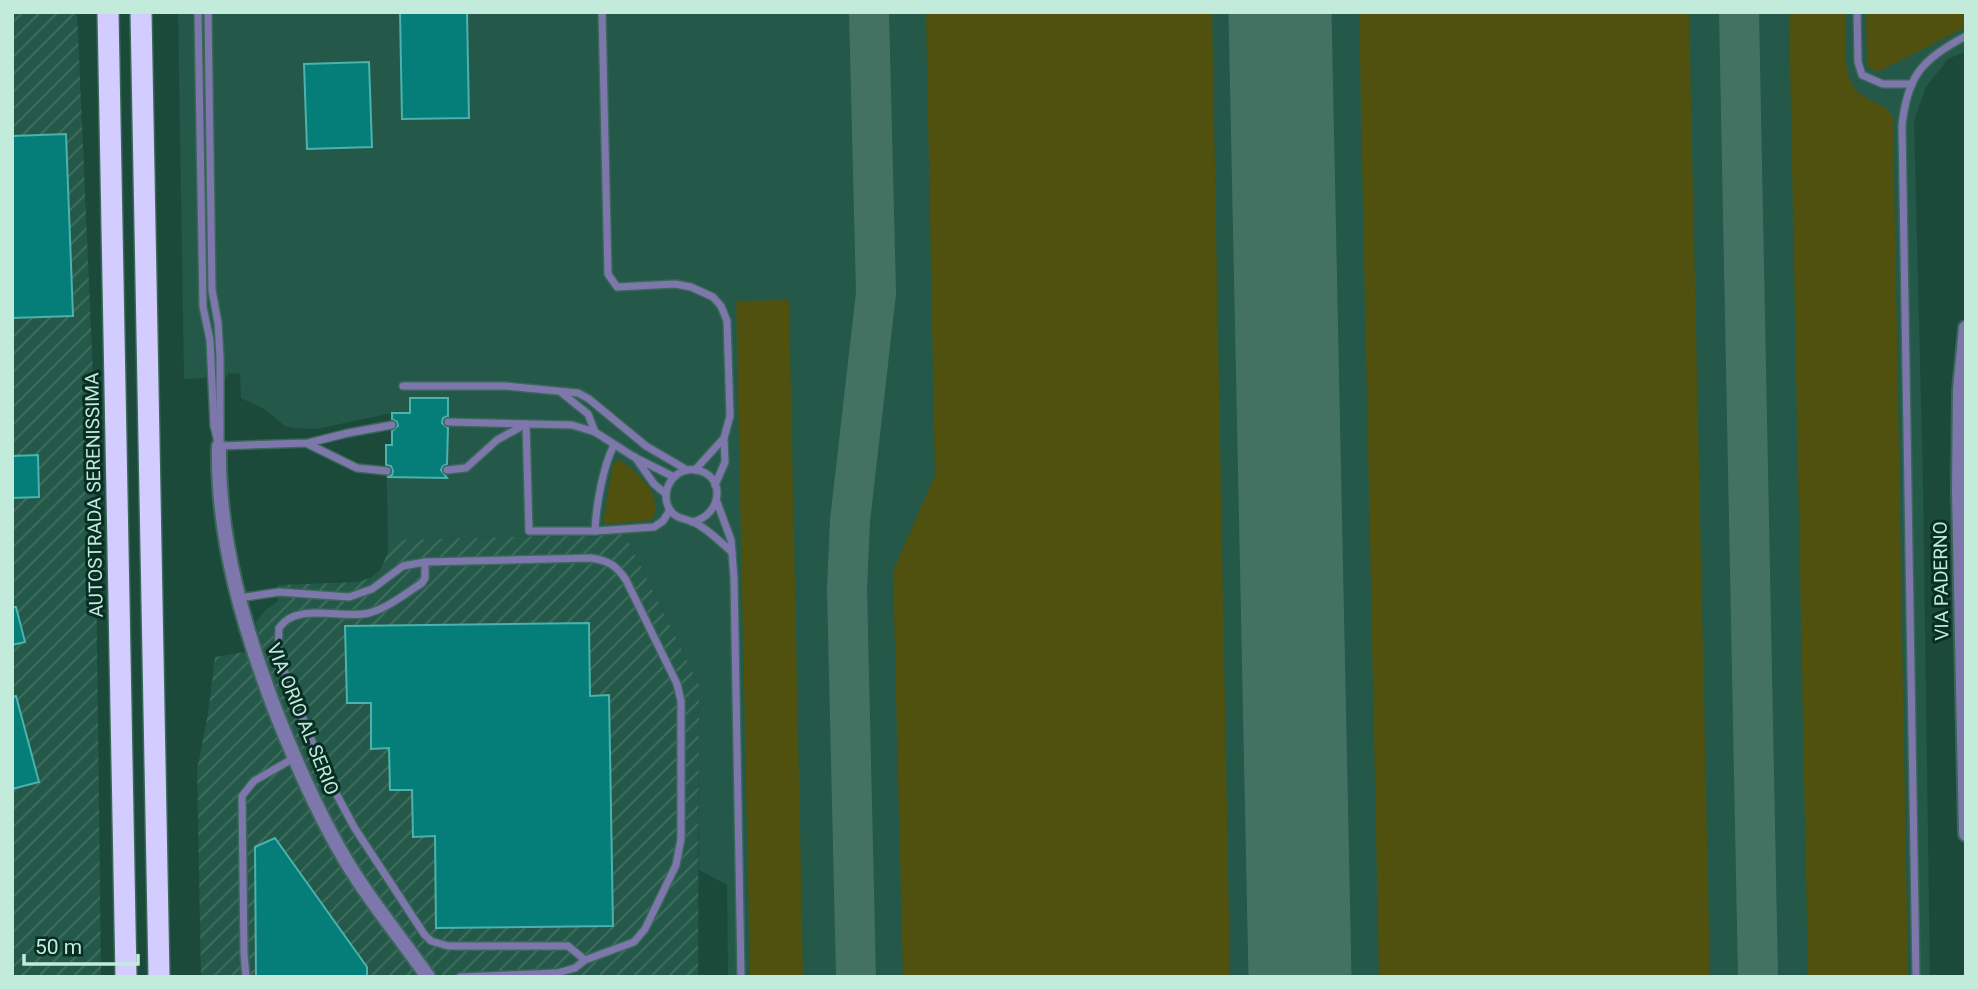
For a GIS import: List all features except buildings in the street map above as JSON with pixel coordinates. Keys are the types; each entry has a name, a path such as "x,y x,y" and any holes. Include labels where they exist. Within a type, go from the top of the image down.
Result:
{"highway":[{"name":"AUTOSTRADA SERENISSIMA","path":"108,12 126,977"},
{"path":"141,12 159,977"}],"street":[{"name":"VIA PADERNO","path":"1966,328 1961,390 1959,490 1966,834"},
{"name":"VIA ORIO AL SERIO","path":"219,446 218,473 223,518 238,599 266,687 294,758 352,872 429,977"}],"lane":[{"path":"198,12 203,307 210,340 214,426 219,446"},
{"path":"208,12 212,290 220,357 219,446"},
{"path":"602,12 608,274 617,287 675,284 691,287 713,297 721,306 727,321 730,416 724,438 725,462 715,485"},
{"path":"1857,12 1858,62 1862,75 1883,84 1912,84"},
{"path":"1916,977 1902,126 1904,106 1922,66 1937,51 1966,36"},
{"path":"403,386 505,386 578,393 646,446 711,478 731,540 732,552 741,977"},
{"path":"558,390 588,414 596,432"},
{"path":"448,422 572,425 596,432 634,457 674,477"},
{"path":"447,470 466,468 497,440 526,424"},
{"path":"526,424 528,531 595,531 654,527 663,521 670,510"},
{"path":"219,446 308,443 392,425"},
{"path":"724,438 691,470 674,477 667,485 666,494 670,510 692,522 732,552"},
{"path":"308,443 358,468 387,471"},
{"path":"595,531 601,493 614,444"},
{"path":"634,457 654,484 666,494"},
{"path":"692,522 708,516 717,502"},
{"path":"238,599 279,592 349,597 372,589 403,566 425,562 591,558 608,561 617,567 626,580 677,684 681,701 681,839 676,865 645,929 634,942 557,973 460,977"},
{"path":"425,562 425,578 422,583 381,609 353,616 316,612 290,618 279,628 278,655 322,767 354,827 430,941 448,946 568,946 585,961"},
{"path":"246,977 242,796 254,781 294,758"}],"shaded area":[{"path":"12,12 77,12 94,397 101,977 12,977"},
{"path":"178,12 1966,12 1966,51 1948,59 1926,87 1914,120 1923,484 1930,977 728,977 727,885 699,870 699,685 625,534 388,540 386,445 392,445 392,413 316,429 294,428 285,426 264,409 241,398 240,374 184,379"},
{"path":"926,12 1212,12 1230,977 903,977 893,571 935,475"},
{"path":"1359,12 1689,12 1710,977 1379,977"},
{"path":"1789,12 1846,12 1845,45 1850,80 1855,89 1884,106 1893,118 1908,977 1808,977"},
{"path":"1866,12 1966,12 1966,27 1878,72 1867,66"},
{"path":"789,300 803,977 750,977 736,301"},
{"path":"620,460 641,478 652,493 655,511 652,520 607,524 603,522 613,463"},
{"path":"625,534 699,685 698,977 201,977 197,770 215,657 262,649 256,622 278,601 278,585 358,582 372,577 380,570 388,553 388,540"}],"taxiway":[{"path":"856,977 847,588 850,521 876,293 869,12"},
{"path":"1739,12 1758,977"},
{"path":"1299,925 1309,977"}],"runway":[{"path":"1280,12 1300,977"}]}
